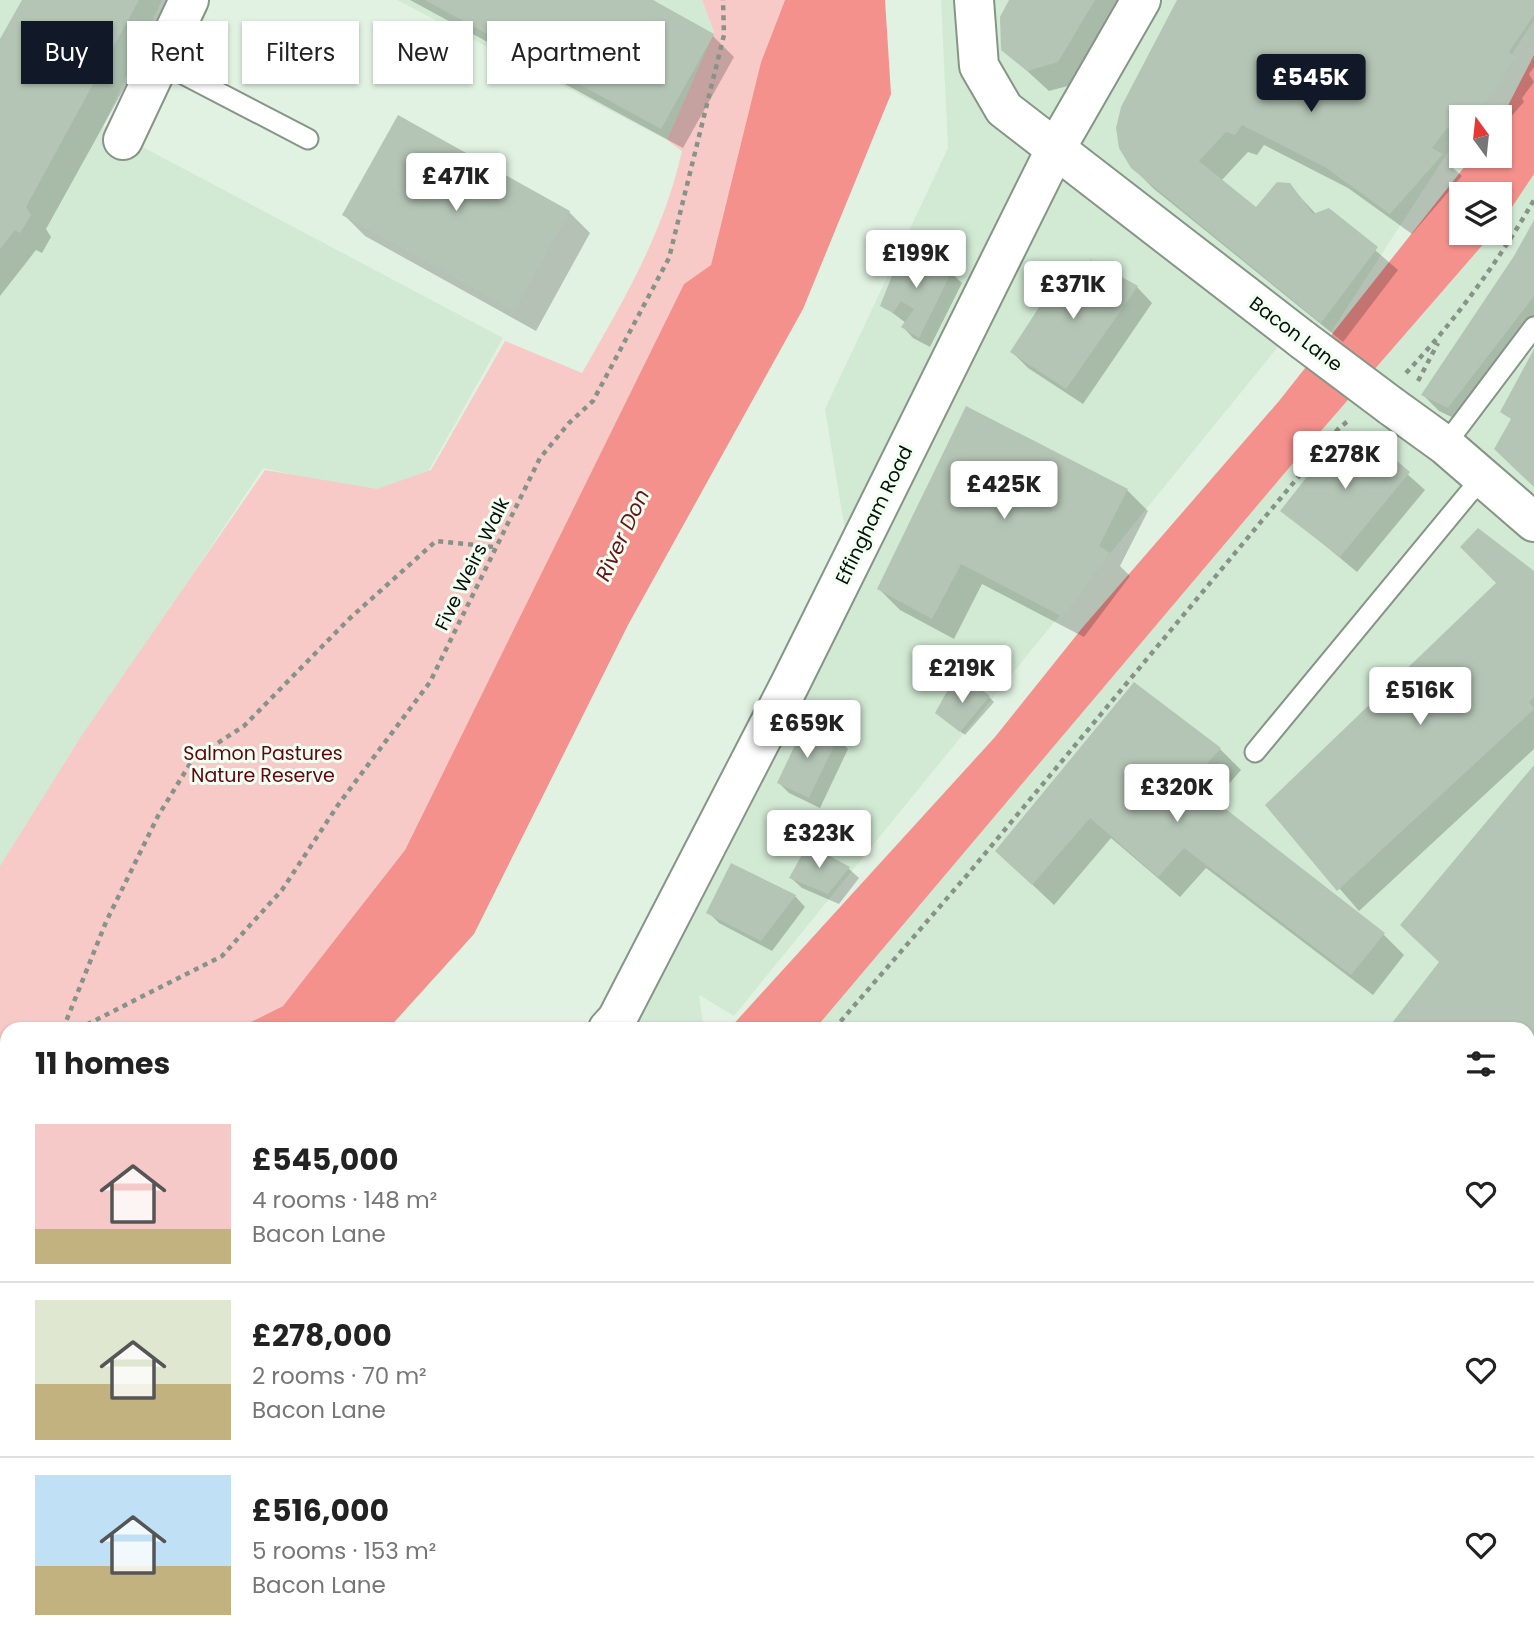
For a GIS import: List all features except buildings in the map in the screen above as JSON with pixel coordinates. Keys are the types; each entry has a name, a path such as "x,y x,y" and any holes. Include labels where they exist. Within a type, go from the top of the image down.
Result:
{"main road":[{"path":"179,21 189,0"},
{"name":"Bacon Lane","path":"974,0 979,66 1004,109 1303,340 1445,445 1534,522"},
{"name":"Effingham Road","path":"614,1022 790,684 1056,148 1141,0"},
{"path":"123,140 150,84"}],"lane":[{"path":"202,84 308,139"},
{"path":"1445,445 1534,327"},
{"path":"1255,752 1469,493 1485,478"}],"path":[{"name":"Five Weirs Walk","path":"92,1022 222,956 282,890 338,805 430,682 540,458 569,423 593,401 669,258 724,36 723,0"},
{"path":"840,1022 968,874 1339,429 1387,404 1442,335 1516,232 1534,200"},
{"path":"1387,404 1442,335"},
{"path":"66,1022 106,922 158,816 193,760 244,726 349,619 436,541 494,547"}],"shaded area":[{"path":"0,0 162,0 152,21 127,21 127,75 103,126 503,338 428,472 377,494 263,468 0,867"},
{"path":"397,0 702,0 714,32 667,140 559,84 665,84 665,21 487,21 487,47 473,39 473,21 438,21"},
{"path":"941,0 1534,0 1534,20 1479,105 1449,105 1449,150 1320,349 1286,337 734,1016 699,995 703,1022 621,1022 853,579 825,409 948,148"},
{"path":"1534,174 1534,1022 821,1022 1294,462 1483,245 1512,245 1512,207"}],"green space":[{"name":"Salmon Pastures Nature Reserve","path":"702,0 785,0 761,62 711,265 684,284 405,850 283,1006 251,1022 0,1022 0,866 82,735 265,470 377,489 431,470 505,341 582,373 641,266 665,210 682,151 667,140 714,32"}],"water":[{"name":"River Don","path":"785,0 885,0 891,94 803,309 628,625 474,934 394,1022 251,1022 283,1006 405,850 684,284 711,265 761,62"},
{"path":"1534,55 1534,174 1512,207 1512,182 1452,182 1463,168 1512,168 1512,105 1508,105"},
{"path":"1449,186 1449,245 1483,245 1294,462 821,1022 735,1022 995,737 1083,627 1279,401"}]}
